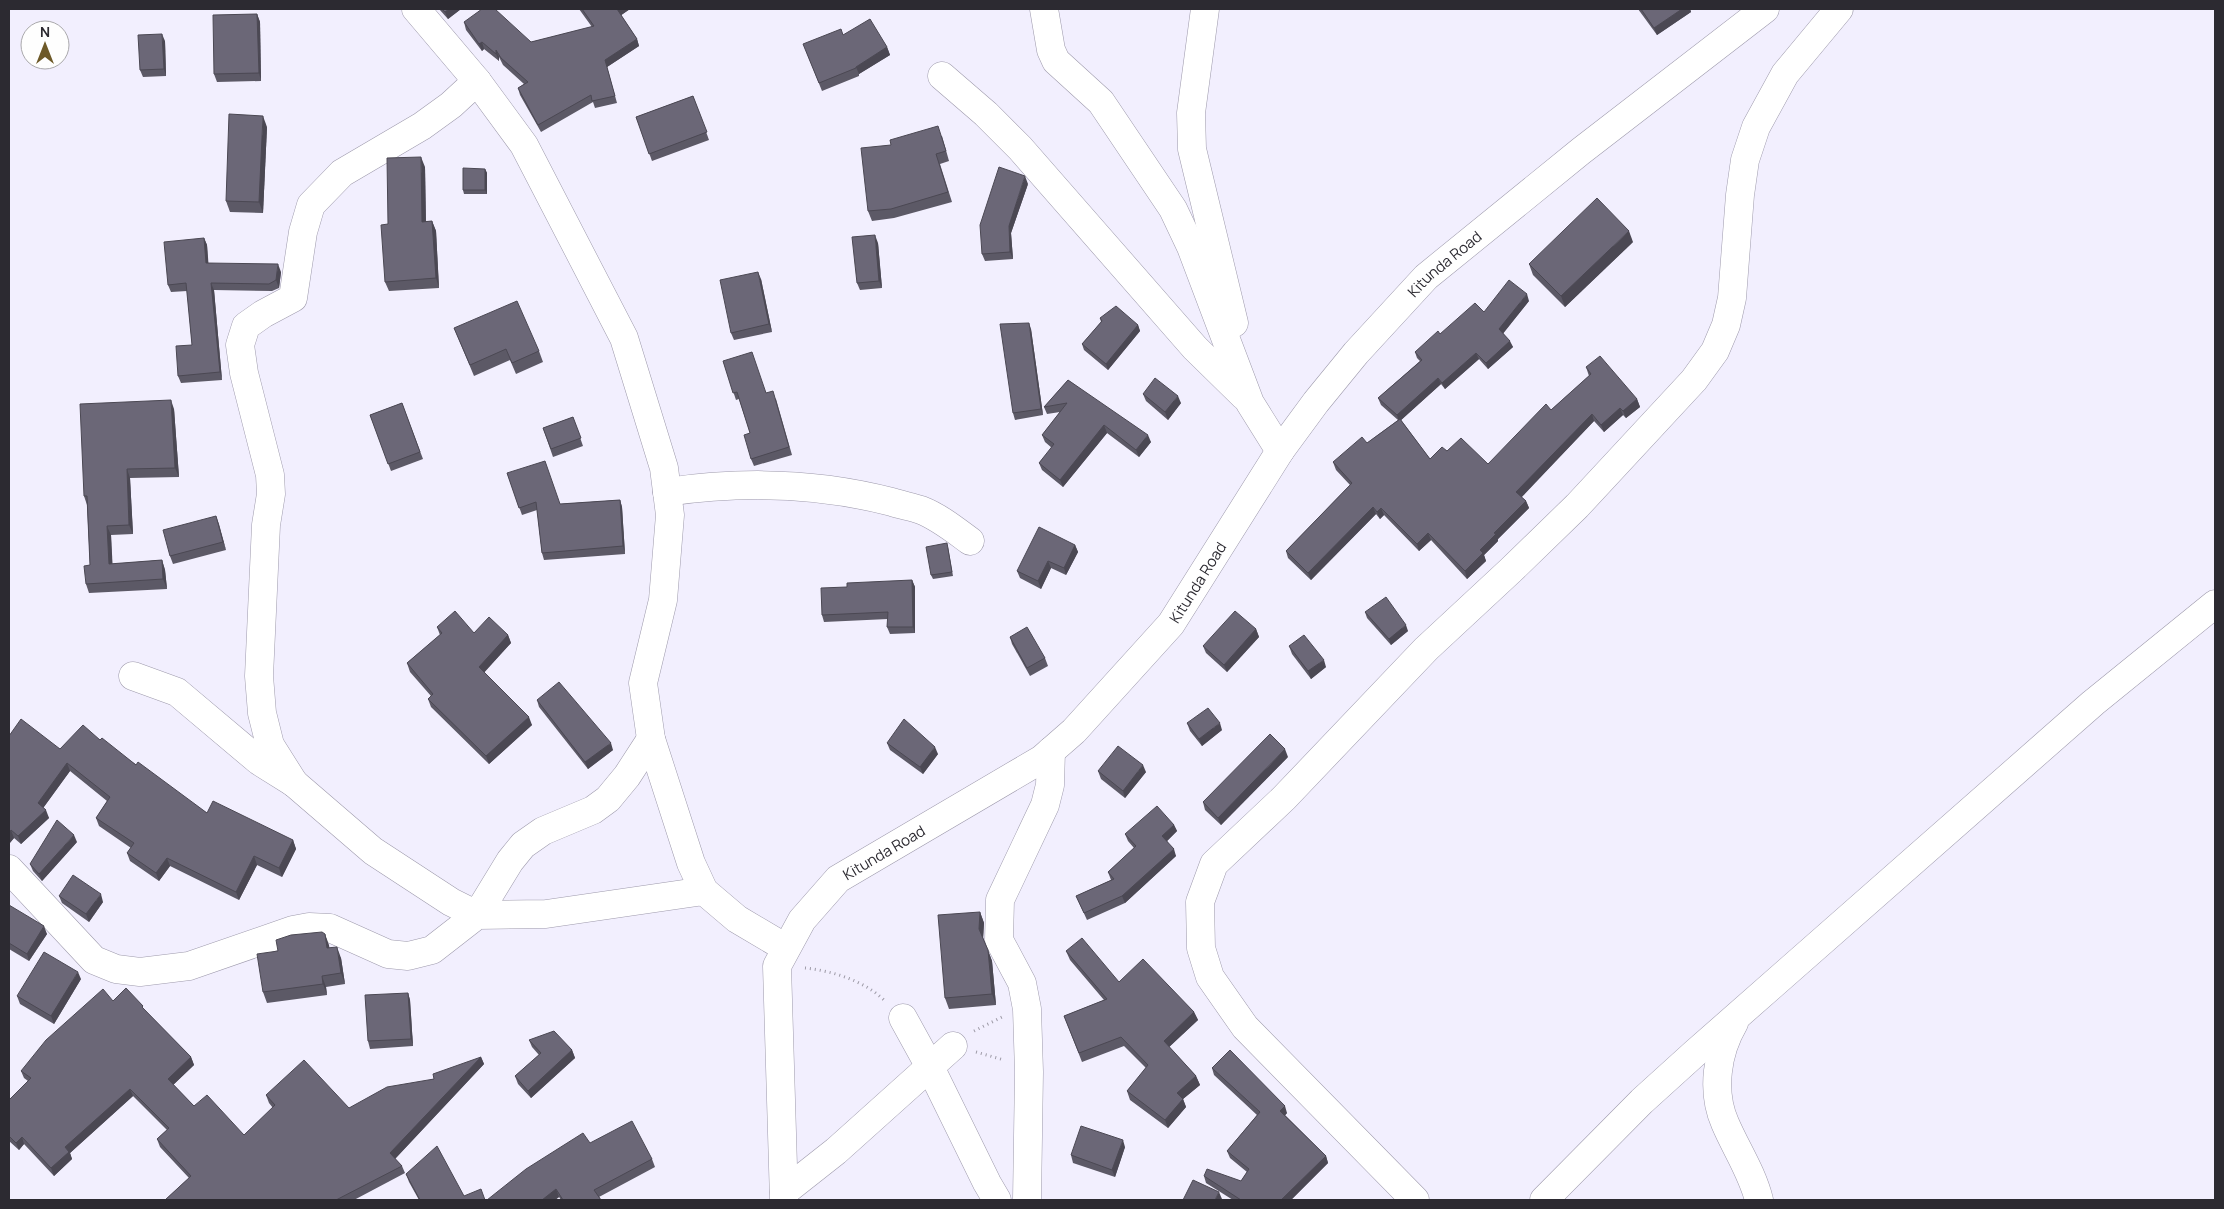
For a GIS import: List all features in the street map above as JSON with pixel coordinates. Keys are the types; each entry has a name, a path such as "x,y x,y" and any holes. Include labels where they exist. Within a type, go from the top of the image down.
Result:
{"street":[{"path":"416,9 477,81 524,144 624,338 664,468 670,515 663,600 643,683 651,739 691,863 704,891 737,920 786,948"},
{"path":"1044,9 1051,50 1056,61 1101,102 1173,209 1191,247 1250,403 1280,451"},
{"path":"1205,9 1198,73 1191,113 1192,149 1200,188 1224,275 1250,403"},
{"name":"Kitunda Road","path":"784,1196 777,966 802,920 838,879 1042,759 1074,731 1171,624 1280,451 1316,402 1356,353 1426,277 1581,151 1765,9"},
{"path":"1415,1200 1245,1027 1210,977 1201,948 1200,902 1214,864 1284,798 1426,649 1512,570 1577,506 1694,380 1715,350 1726,325 1732,298 1740,195 1745,160 1756,127 1785,74 1839,9"},
{"path":"942,76 986,114 1020,148 1195,348 1250,403"},
{"path":"294,782 270,745 262,713 258,676 266,525 271,494 270,474 244,373 240,345 246,326 263,314 293,298 303,232 311,206 342,172 422,126 451,105 477,81"},
{"path":"667,492 699,488 781,486 869,496 921,510 944,522 970,541"},
{"path":"1544,1200 1642,1101 2094,703 2215,604"},
{"path":"133,676 176,692 259,761 294,782 373,851 451,902 478,915 546,914 704,891"},
{"path":"9,869 94,960 116,969 132,971 161,970 189,966 293,930 309,927 330,928 360,944 388,954 408,956 432,950 478,915 510,861 522,845 543,831 593,810 608,799 627,776 651,739"},
{"path":"1026,1200 1029,1072 1026,1009 1022,983 999,940 1000,900 1045,805 1050,785 1051,751"},
{"path":"1739,1015 1725,1042 1720,1060 1717,1091 1724,1122 1750,1173 1759,1200"},
{"path":"903,1018 930,1067 987,1183 998,1200"},
{"path":"784,1196 953,1046"}],"path":[{"path":"953,1046 994,1020 1026,1009"}],"building":[{"path":"482,9 495,9 531,42 594,26 582,9 617,9 637,39 605,60 615,96 592,101 591,95 538,125 518,88 528,82 501,58 496,50 496,54 482,42 479,44 464,22"},
{"path":"1641,9 1682,9 1654,28"},
{"path":"257,14 259,73 214,74 213,15"},
{"path":"870,19 887,47 856,68 819,83 803,44 841,29 843,35"},
{"path":"162,34 164,69 140,70 138,35"},
{"path":"693,96 707,132 649,154 636,117"},
{"path":"229,114 263,116 259,202 226,201"},
{"path":"938,126 946,151 936,154 948,192 891,209 868,211 861,148 891,145 890,140"},
{"path":"421,157 422,222 432,221 436,278 385,282 381,225 388,224 387,158"},
{"path":"999,167 1025,176 1009,226 1010,252 982,254 980,225"},
{"path":"463,168 485,169 485,190 463,190"},
{"path":"1597,198 1629,231 1561,296 1529,264"},
{"path":"875,235 879,281 857,283 852,237"},
{"path":"204,238 206,263 278,264 276,280 269,284 211,283 220,372 178,376 176,346 192,345 186,283 168,285 164,242"},
{"path":"758,272 769,324 731,333 720,280"},
{"path":"1509,280 1527,294 1499,329 1510,341 1486,363 1476,353 1442,383 1438,378 1397,415 1378,398 1422,360 1415,352 1438,331 1440,334 1475,303 1484,312"},
{"path":"517,301 539,351 512,363 506,349 470,365 454,328"},
{"path":"1116,306 1138,325 1106,364 1082,344 1102,321 1100,318"},
{"path":"1029,323 1041,409 1013,413 1000,324"},
{"path":"752,352 766,393 773,391 789,447 751,459 744,435 750,433 737,392 733,393 723,361"},
{"path":"1600,356 1637,399 1623,411 1620,408 1601,425 1592,414 1516,492 1526,501 1494,533 1496,534 1480,550 1483,553 1465,571 1428,533 1417,544 1381,508 1377,512 1373,507 1308,573 1286,551 1352,483 1333,462 1362,437 1367,443 1400,419 1430,459 1442,447 1447,451 1461,438 1488,464 1546,404 1551,410 1591,374 1586,367"},
{"path":"1155,378 1178,396 1165,412 1143,394"},
{"path":"1068,380 1148,435 1136,450 1104,425 1060,480 1039,463 1054,444 1042,435 1067,403 1044,407"},
{"path":"171,400 175,468 127,469 129,525 107,526 109,564 162,560 163,579 86,584 84,566 90,565 87,496 84,496 80,404"},
{"path":"402,403 420,452 388,464 370,415"},
{"path":"573,417 581,438 551,449 543,428"},
{"path":"545,461 560,504 620,500 623,546 542,553 536,502 519,508 507,473"},
{"path":"216,516 223,542 170,556 163,530"},
{"path":"1039,527 1075,545 1064,568 1048,561 1038,581 1017,571"},
{"path":"947,543 952,572 931,575 926,547"},
{"path":"912,580 913,627 887,627 888,612 822,615 821,588 847,587 847,583"},
{"path":"1386,597 1406,625 1389,639 1365,612"},
{"path":"455,611 474,633 489,617 508,635 479,667 529,717 486,756 428,699 433,694 407,663 442,633 437,627"},
{"path":"1235,611 1256,629 1224,665 1203,646"},
{"path":"1027,627 1045,658 1027,668 1010,637"},
{"path":"1304,635 1324,660 1308,671 1289,646"},
{"path":"559,682 611,743 585,762 537,700"},
{"path":"1208,708 1220,723 1199,739 1187,723"},
{"path":"21,719 60,749 83,725 100,740 102,738 136,765 138,762 207,813 213,801 293,840 279,868 254,856 236,892 167,858 156,873 127,853 134,843 96,818 110,797 67,763 38,803 46,810 18,836 11,830 9,833 9,736"},
{"path":"904,719 935,747 920,767 887,743"},
{"path":"1270,734 1285,749 1218,818 1203,802"},
{"path":"1118,746 1143,765 1123,791 1098,771"},
{"path":"1157,806 1174,825 1162,836 1174,849 1122,896 1084,913 1076,896 1114,879 1108,872 1136,846 1125,834"},
{"path":"57,820 74,835 39,874 30,864"},
{"path":"73,875 101,894 86,914 59,896"},
{"path":"9,905 44,926 27,954 9,943"},
{"path":"980,912 979,929 988,950 992,994 945,998 938,915"},
{"path":"322,932 325,934 327,948 337,947 341,973 322,976 323,984 263,992 257,954 278,951 276,940 291,935"},
{"path":"1082,938 1119,982 1143,959 1194,1012 1164,1041 1196,1076 1177,1093 1183,1099 1165,1120 1127,1091 1148,1065 1121,1037 1079,1053 1064,1016 1107,999 1066,951"},
{"path":"44,952 78,972 51,1016 17,996"},
{"path":"126,988 191,1057 168,1079 194,1106 207,1095 244,1135 275,1105 266,1095 304,1060 349,1108 387,1087 434,1079 433,1074 481,1057 390,1153 402,1166 336,1200 165,1200 191,1176 157,1139 169,1128 130,1089 65,1147 69,1152 51,1168 22,1137 16,1143 9,1136 9,1100 31,1078 21,1071 46,1040 103,989 113,1001"},
{"path":"408,993 411,1039 368,1041 365,995"},
{"path":"554,1031 572,1050 528,1091 515,1076 541,1053 529,1040"},
{"path":"1230,1050 1285,1106 1280,1111 1326,1156 1281,1200 1241,1200 1204,1176 1207,1169 1241,1181 1249,1169 1227,1151 1260,1112 1212,1068"},
{"path":"632,1121 652,1159 594,1190 601,1200 563,1200 556,1189 542,1200 487,1200 526,1169 583,1133 590,1143"},
{"path":"1081,1126 1123,1140 1112,1170 1071,1155"},
{"path":"437,1146 464,1196 481,1189 485,1200 420,1200 406,1174"},
{"path":"1193,1180 1219,1192 1215,1200 1183,1200"}]}
